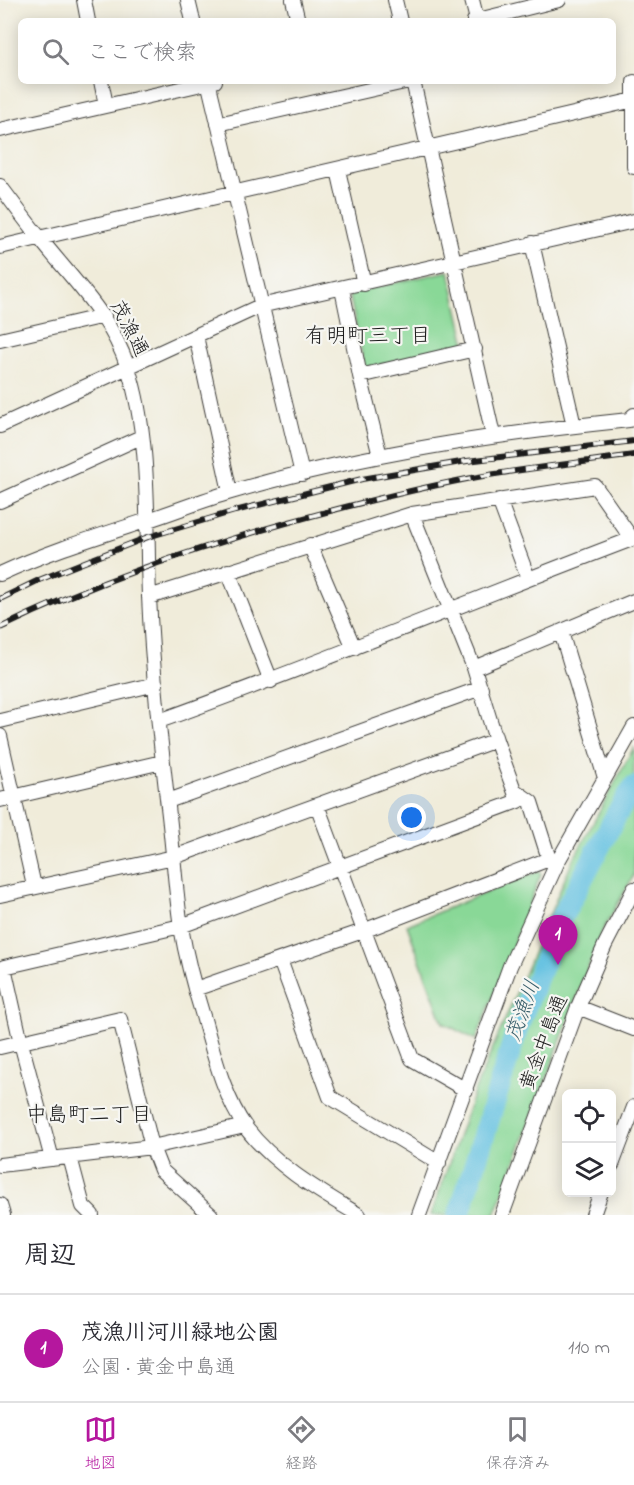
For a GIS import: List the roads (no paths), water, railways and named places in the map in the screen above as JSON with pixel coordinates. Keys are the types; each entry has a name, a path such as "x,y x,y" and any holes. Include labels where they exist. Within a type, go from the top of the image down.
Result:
{"street":[{"path":"84,0 87,18"},
{"path":"188,0 192,18"},
{"path":"293,0 297,18"},
{"path":"395,0 399,18"},
{"path":"472,0 475,18"},
{"path":"488,18 559,0"},
{"path":"634,82 634,167"},
{"path":"102,84 106,105"},
{"path":"0,130 202,84"},
{"path":"211,84 218,124 260,306 302,474"},
{"path":"218,124 396,84"},
{"path":"414,84 430,147 493,435"},
{"path":"0,247 634,100"},
{"path":"338,170 364,284"},
{"name":"茂漁通","path":"0,186 39,238 59,259 104,316 127,367 139,412 148,520 149,597 162,762 181,926 211,1044 231,1101 244,1126 286,1167 354,1214"},
{"path":"0,426 260,306 364,284 634,220"},
{"path":"532,243 574,426"},
{"path":"342,289 380,456"},
{"path":"0,340 104,316"},
{"path":"196,336 230,492"},
{"path":"360,376 474,348"},
{"path":"0,574 39,556 230,492 380,456 493,435 629,420 634,415"},
{"path":"0,501 141,436"},
{"path":"149,597 411,514 595,486 633,542 528,578 271,681 159,721"},
{"path":"499,500 528,578"},
{"path":"52,1159 21,1043 4,967 181,926 518,801 474,668 411,514"},
{"path":"310,545 354,648"},
{"path":"228,571 271,681"},
{"path":"474,668 634,602"},
{"path":"561,632 605,778"},
{"path":"0,721 156,684"},
{"path":"168,801 481,688"},
{"path":"419,1215 510,966 554,860 634,727"},
{"path":"0,736 34,886"},
{"path":"0,895 174,858 496,740"},
{"path":"0,800 162,762"},
{"path":"514,790 531,802 554,860"},
{"path":"317,805 412,1059 466,1090"},
{"path":"195,988 363,931 554,860"},
{"name":"黄金中島通","path":"502,1215 578,1007 605,945 634,889"},
{"path":"280,960 330,1097 439,1163"},
{"path":"578,1007 634,1029"},
{"path":"0,1047 120,1019 152,1147 161,1170 210,1215"},
{"path":"616,1154 634,1107"},
{"path":"0,1165 152,1147 244,1126"},
{"path":"70,1157 83,1206 92,1215"},
{"path":"593,1215 599,1197"},
{"path":"0,1205 3,1215"}],"waterway":[{"name":"茂漁川","path":"459,1215 520,1020 552,935 618,812 634,787"}],"railway":[{"path":"0,599 39,580 148,537 235,511 362,479 467,461 634,441"},
{"path":"0,628 140,569 309,517 472,478 634,455"}],"place":[{"name":"茂漁川河川緑地公園","path":"558,965"}],"district":[{"name":"有明町三丁目","path":"368,337"},
{"name":"中島町二丁目","path":"89,1116"}]}
